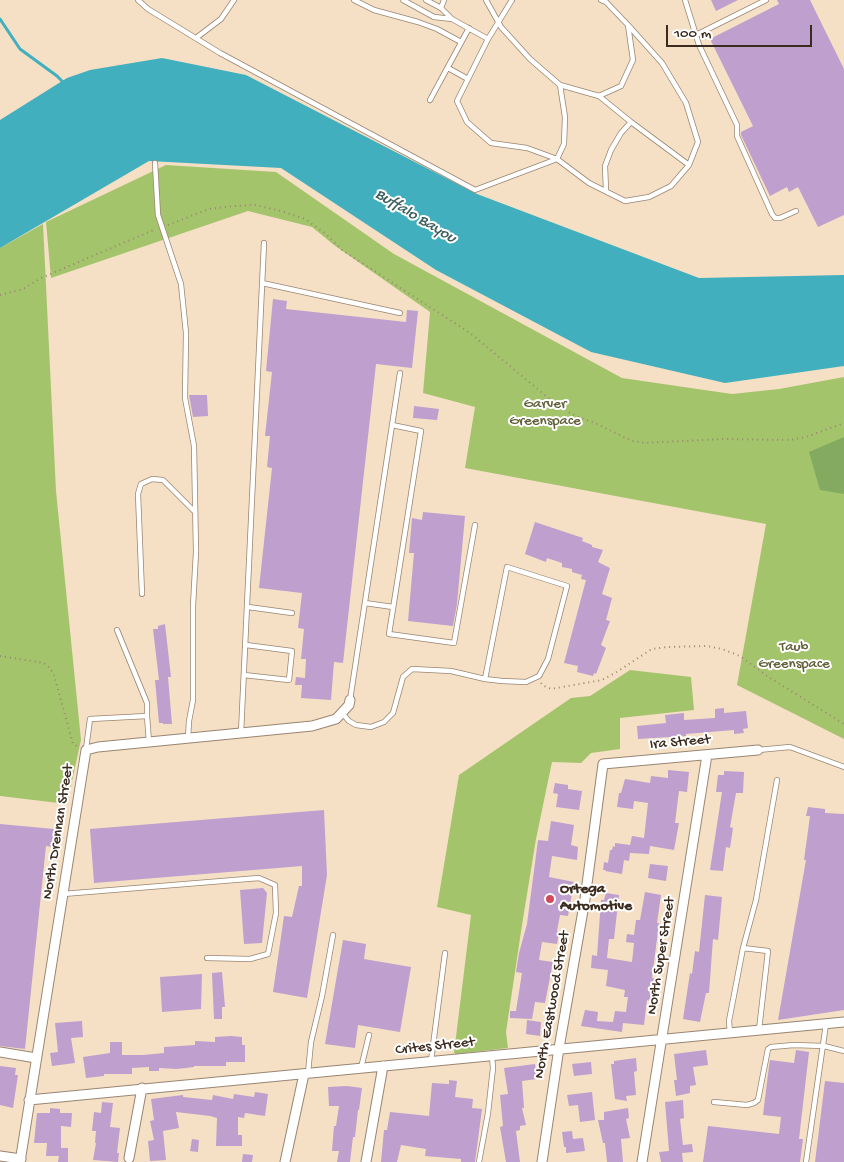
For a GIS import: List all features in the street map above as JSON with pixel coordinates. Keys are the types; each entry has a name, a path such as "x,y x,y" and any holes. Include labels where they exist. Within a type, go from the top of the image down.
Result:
{"street":[{"name":"North Drennan Street","path":"20,1161 86,750 98,747 312,726 336,719 349,705 350,700"},
{"name":"Ira Street","path":"603,764 758,750"},
{"name":"North Super Street","path":"642,1162 663,1040 707,754"},
{"name":"North Eastwood Street","path":"542,1162 559,1048 585,899 603,764"},
{"name":"Crites Street","path":"29,1100 844,1022"},
{"path":"0,1052 36,1058"},
{"path":"366,1162 383,1066"},
{"path":"285,1162 306,1073"},
{"path":"129,1158 142,1088"},
{"path":"0,1156 20,1161"}],"lane":[{"path":"138,0 148,9 220,53 475,190 557,160 564,144 565,117 560,85"},
{"path":"196,38 221,19 234,0"},
{"path":"354,0 374,10 437,29 461,42"},
{"path":"403,0 434,17 452,19"},
{"path":"426,0 441,8 452,19 488,39"},
{"path":"441,8 444,0"},
{"path":"486,0 499,22 530,59 560,85 599,96 689,165"},
{"path":"512,0 488,39 457,101 467,122 491,143 527,148 557,160 589,183 625,200 648,197 671,186 689,165 698,142 686,103 662,63 606,2 601,0"},
{"path":"685,0 696,35 737,125 737,136 772,214 775,218 780,218 796,211"},
{"path":"696,35 766,0"},
{"path":"599,96 621,86 633,60 628,25"},
{"path":"430,100 469,28"},
{"path":"448,68 468,79"},
{"path":"606,191 605,166 610,150 631,122"},
{"path":"155,163 158,216 181,284 186,333 184,382 194,446 196,552 193,606 193,700 188,738"},
{"path":"241,733 264,243"},
{"path":"262,283 400,313"},
{"path":"350,700 400,373"},
{"path":"392,425 421,431 389,634 454,643 475,524"},
{"path":"142,594 138,494 141,484 152,480 163,480 195,512"},
{"path":"342,712 349,721 356,725 371,727 384,722 393,713 403,677 412,669 450,671 485,679 526,682 539,676 548,660 567,586 507,567 485,679"},
{"path":"365,603 393,607"},
{"path":"248,607 292,612"},
{"path":"117,630 147,703 149,742"},
{"path":"244,676 289,680 292,651 246,645"},
{"path":"86,750 90,719 148,716"},
{"path":"758,750 790,747 844,767"},
{"path":"730,1033 729,1021 743,948 756,900 777,780"},
{"path":"63,894 259,878 276,885 276,913 268,954 250,959 207,958"},
{"path":"306,1073 333,935"},
{"path":"743,948 768,951 759,1030"},
{"path":"431,1061 445,953"},
{"path":"806,1162 826,1023"},
{"path":"361,1068 369,1034"},
{"path":"714,1102 748,1105 758,1100 768,1048 770,1047 794,1045 824,1046 844,1051"},
{"path":"479,1162 488,1113 493,1068 492,1055"}],"path":[{"path":"0,295 23,289 41,278 209,209 256,205 305,219 326,234 342,250 470,333 558,406 632,441 645,443 720,439 791,440 806,438 844,423"},
{"path":"537,677 542,685 551,689 572,686 602,680 652,649 707,646 722,648 740,656 844,724"},
{"path":"0,656 44,663 50,668 54,675 73,744 86,750"}],"green space":[{"name":"Garver Greenspace","path":"166,165 276,172 394,254 622,378 732,394 779,389 844,377 844,739 737,685 766,524 465,468 475,407 423,393 430,312 334,245 312,227 248,211 51,278 46,222"},
{"path":"43,224 56,491 81,740 67,804 0,796 0,248"},
{"path":"844,437 844,494 820,490 809,452"},
{"path":"630,670 691,677 694,710 620,718 620,749 591,753 581,763 552,762 536,839 522,925 506,1032 508,1048 456,1054 454,1053 471,915 437,907 459,775 571,698 590,696"}],"water":[{"name":"Buffalo Bayou","path":"162,58 246,75 477,194 699,278 844,275 844,366 725,383 591,352 436,270 281,168 149,161 0,248 0,120 67,78 90,70"}],"building":[{"path":"711,0 738,0 716,11"},
{"path":"777,0 810,0 844,69 844,215 818,227 798,187 789,192 787,187 770,196 741,135 741,132 753,126 710,39 779,4"},
{"path":"273,299 287,301 286,309 406,322 407,310 418,311 412,368 376,364 343,663 334,662 331,700 301,698 302,685 295,685 296,677 305,678 306,659 301,659 304,629 298,628 302,593 259,588 272,468 267,467 270,436 265,436 272,372 266,371"},
{"path":"189,395 207,395 208,416 193,417"},
{"path":"414,406 439,409 437,420 413,418"},
{"path":"423,512 465,516 457,604 453,626 408,621 414,553 409,553 412,518 422,520"},
{"path":"535,522 583,538 582,541 592,545 592,547 603,550 598,562 610,568 602,594 612,598 606,620 610,621 601,645 606,648 596,674 594,673 593,676 577,672 578,666 564,663 586,580 581,579 582,575 572,572 572,569 562,567 562,563 547,558 546,562 525,554"},
{"path":"165,624 171,677 168,677 172,724 159,723 155,680 159,680 153,629 158,629 158,626"},
{"path":"724,708 724,713 746,711 748,728 743,729 744,733 734,734 734,730 638,739 637,726 666,723 665,715 684,713 684,720 715,718 715,709"},
{"path":"668,770 689,772 687,792 679,791 675,823 679,823 674,850 650,846 649,854 630,853 629,861 624,860 622,874 603,870 604,862 608,863 610,850 612,850 613,846 615,847 615,843 630,845 632,836 644,838 648,803 634,801 633,809 617,807 619,793 621,793 625,779 650,783 651,776 668,778"},
{"path":"724,771 744,772 743,793 736,793 730,827 733,828 730,848 726,847 723,871 710,870 722,792 716,792 718,775 724,775"},
{"path":"555,783 568,785 568,789 582,791 579,810 556,807 558,794 553,793"},
{"path":"808,807 825,809 825,813 844,814 844,1010 778,1020 806,860 804,860 810,816 806,816"},
{"path":"324,810 327,875 307,998 273,992 284,916 292,917 299,886 302,886 302,866 94,883 90,829"},
{"path":"551,821 574,825 571,845 578,847 577,860 552,856 549,877 574,882 568,916 560,915 557,944 542,942 539,960 553,962 545,1003 535,1002 532,1019 510,1018 510,1011 516,1011 522,973 516,972 527,924 538,840 548,841"},
{"path":"0,824 54,829 52,847 46,846 25,1049 0,1046"},
{"path":"650,864 668,866 666,881 648,878"},
{"path":"263,888 267,893 262,943 244,944 240,890"},
{"path":"645,892 661,895 652,978 658,979 657,988 653,987 651,1001 647,1000 644,1025 623,1023 622,1032 581,1026 585,1010 598,1012 597,1021 613,1022 615,1011 626,1012 628,997 624,997 625,990 606,986 608,970 591,968 592,955 597,956 601,900 604,900 606,893 619,895 614,939 609,939 607,958 632,962 634,943 626,942 627,934 634,935 636,920 640,920"},
{"path":"705,895 722,897 718,940 713,939 709,993 706,993 700,1022 683,1019 695,951 699,952"},
{"path":"343,940 366,944 364,959 411,967 400,1032 358,1025 355,1048 325,1044"},
{"path":"222,972 225,1007 222,1007 222,1019 214,1019 212,973"},
{"path":"202,974 201,1009 162,1012 160,977"},
{"path":"527,1020 541,1022 540,1036 526,1034"},
{"path":"82,1021 83,1037 71,1038 75,1063 52,1066 50,1053 58,1052 55,1023"},
{"path":"215,1037 242,1037 242,1045 245,1045 245,1062 226,1062 226,1066 194,1066 177,1069 159,1068 159,1071 149,1071 149,1067 132,1068 132,1074 104,1074 104,1076 86,1078 83,1057 110,1053 110,1042 122,1042 122,1055 143,1055 164,1053 164,1047 195,1045 195,1041 215,1042"},
{"path":"706,1050 708,1065 693,1067 696,1085 690,1086 690,1093 676,1096 674,1080 677,1080 674,1054"},
{"path":"796,1050 809,1052 799,1139 803,1139 800,1162 703,1162 708,1126 779,1134 781,1117 763,1115 770,1060 794,1063"},
{"path":"636,1058 637,1071 634,1072 636,1095 626,1096 627,1101 615,1099 611,1064 614,1064 614,1061"},
{"path":"591,1062 592,1074 574,1076 572,1064"},
{"path":"535,1064 537,1079 522,1081 524,1108 522,1108 526,1125 520,1126 520,1130 516,1131 520,1162 506,1162 500,1127 503,1126 500,1095 508,1094 504,1068"},
{"path":"0,1066 16,1068 15,1075 18,1075 13,1108 0,1105"},
{"path":"449,1080 457,1081 455,1097 473,1099 472,1108 482,1109 475,1162 461,1162 461,1159 425,1156 426,1149 401,1145 397,1162 381,1162 384,1130 387,1130 390,1112 429,1116 432,1083 449,1084"},
{"path":"825,1081 844,1083 844,1162 815,1162"},
{"path":"347,1086 362,1088 350,1162 337,1162 339,1151 332,1151 334,1126 336,1126 339,1106 329,1106 328,1087"},
{"path":"255,1092 268,1094 265,1116 245,1113 244,1118 238,1117 238,1135 242,1135 242,1146 216,1146 217,1118 176,1112 179,1128 163,1131 166,1160 150,1161 148,1141 154,1140 150,1121 154,1120 151,1099 183,1095 183,1097 212,1100 213,1095 233,1099 234,1094 254,1097"},
{"path":"592,1092 595,1120 580,1122 578,1105 569,1106 567,1095"},
{"path":"683,1100 684,1118 680,1119 683,1145 692,1144 693,1152 682,1153 683,1162 661,1162 659,1152 669,1151 665,1102"},
{"path":"102,1102 113,1103 110,1127 120,1128 117,1153 119,1153 118,1162 93,1160 96,1143 96,1131 92,1131 94,1112 101,1113"},
{"path":"50,1108 60,1109 60,1113 72,1113 71,1127 61,1126 61,1148 68,1148 68,1162 58,1162 59,1156 46,1156 47,1143 34,1143 37,1113 50,1113"},
{"path":"628,1108 629,1118 626,1119 630,1138 621,1139 623,1162 607,1162 605,1143 603,1143 598,1120 604,1120 604,1112"},
{"path":"572,1131 573,1139 583,1138 585,1151 566,1153 562,1132"},
{"path":"192,1139 199,1140 198,1152 190,1151"},
{"path":"243,1154 253,1155 252,1162 242,1162"}],"waterway":[{"path":"0,19 20,49 64,83"}],"place":[{"name":"Ortega Automotive","path":"550,899"}],"park label":[{"name":"Taub Greenspace","path":"794,656"}]}
